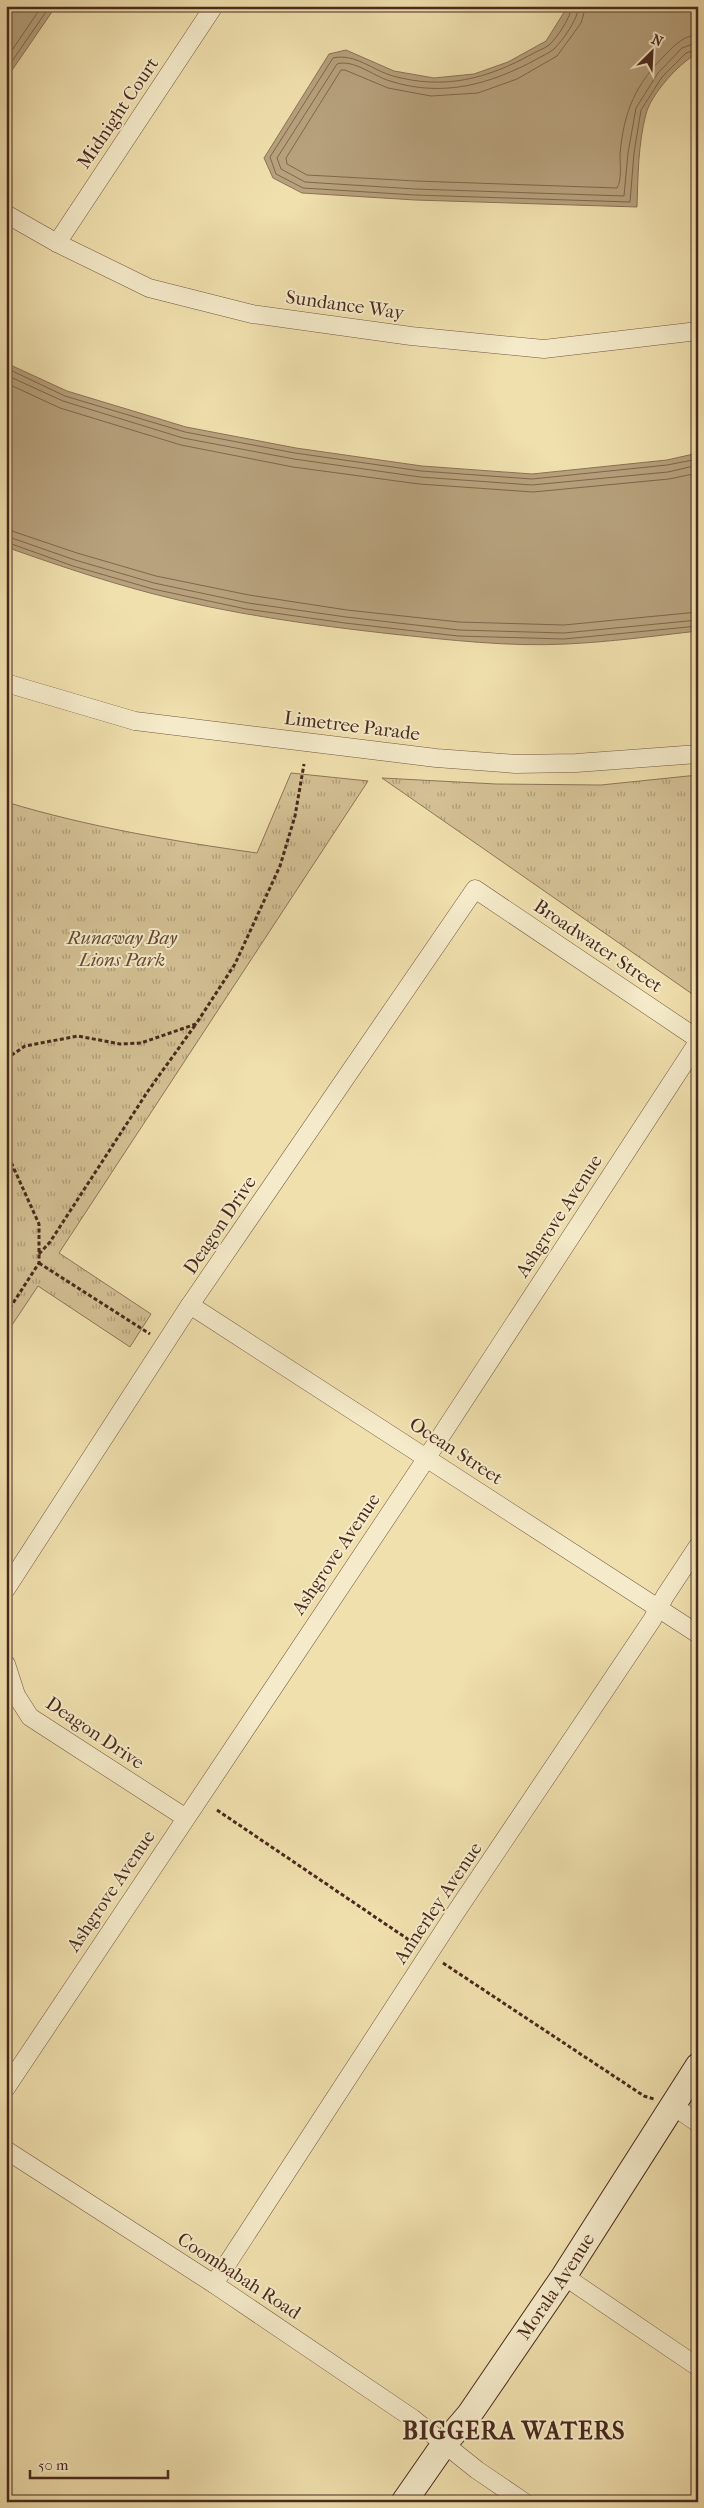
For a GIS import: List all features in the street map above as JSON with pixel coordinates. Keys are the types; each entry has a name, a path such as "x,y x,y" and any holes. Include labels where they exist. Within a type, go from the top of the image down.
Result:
{"main road":[{"name":"Morala Avenue","path":"404,2502 445,2443 469,2415 564,2276 698,2066"}],"street":[{"name":"Midnight Court","path":"57,243 214,6"},
{"name":"Sundance Way","path":"6,214 57,243 149,288 252,314 411,336 544,349 698,332"},
{"name":"Limetree Parade","path":"6,683 135,721 436,758 516,764 576,763 698,754"},
{"name":"Broadwater Street","path":"475,889 698,1040"},
{"name":"Deagon Drive","path":"6,1589 190,1305 475,889"},
{"name":"Ashgrove Avenue","path":"6,2088 426,1457 698,1040"},
{"name":"Ocean Street","path":"190,1305 698,1634"},
{"name":"Annerley Avenue","path":"214,2284 698,1546"},
{"name":"Deagon Drive","path":"6,1664 16,1695 30,1717 186,1818"},
{"path":"672,2105 698,2123"},
{"name":"Coombabah Road","path":"6,2150 214,2284 424,2425 477,2470 524,2502"},
{"path":"564,2276 698,2367"}],"path":[{"path":"39,1254 50,1242 148,1091 196,1024 234,964 280,866 295,816 304,764"},
{"path":"6,886 9,917 6,967"},
{"path":"6,1059 25,1046 78,1036 120,1044 141,1043 196,1024"},
{"path":"6,1151 39,1224 39,1262 6,1314"},
{"path":"6,1169 15,1170"},
{"path":"39,1262 165,1344"}],"green space":[{"name":"Runaway Bay Lions Park","path":"291,773 368,781 59,1253 151,1314 130,1347 38,1286 6,1334 6,802 68,819 131,832 257,853"},
{"path":"698,775 698,998 382,778 496,784 601,785"}],"water":[{"path":"6,6 56,6 6,79"},
{"path":"568,6 698,6 698,53 667,79 654,97 646,114 640,149 637,207 415,200 302,193 273,178 264,158 329,54 346,50 394,71 434,78 474,74 508,62 546,41"},
{"path":"6,363 67,391 186,427 296,448 422,466 532,474 667,460 698,453 698,631 599,642 523,645 436,639 362,631 271,618 180,600 132,588 6,547"}],"district":[{"name":"BIGGERA WATERS","path":"514,2431"}]}
